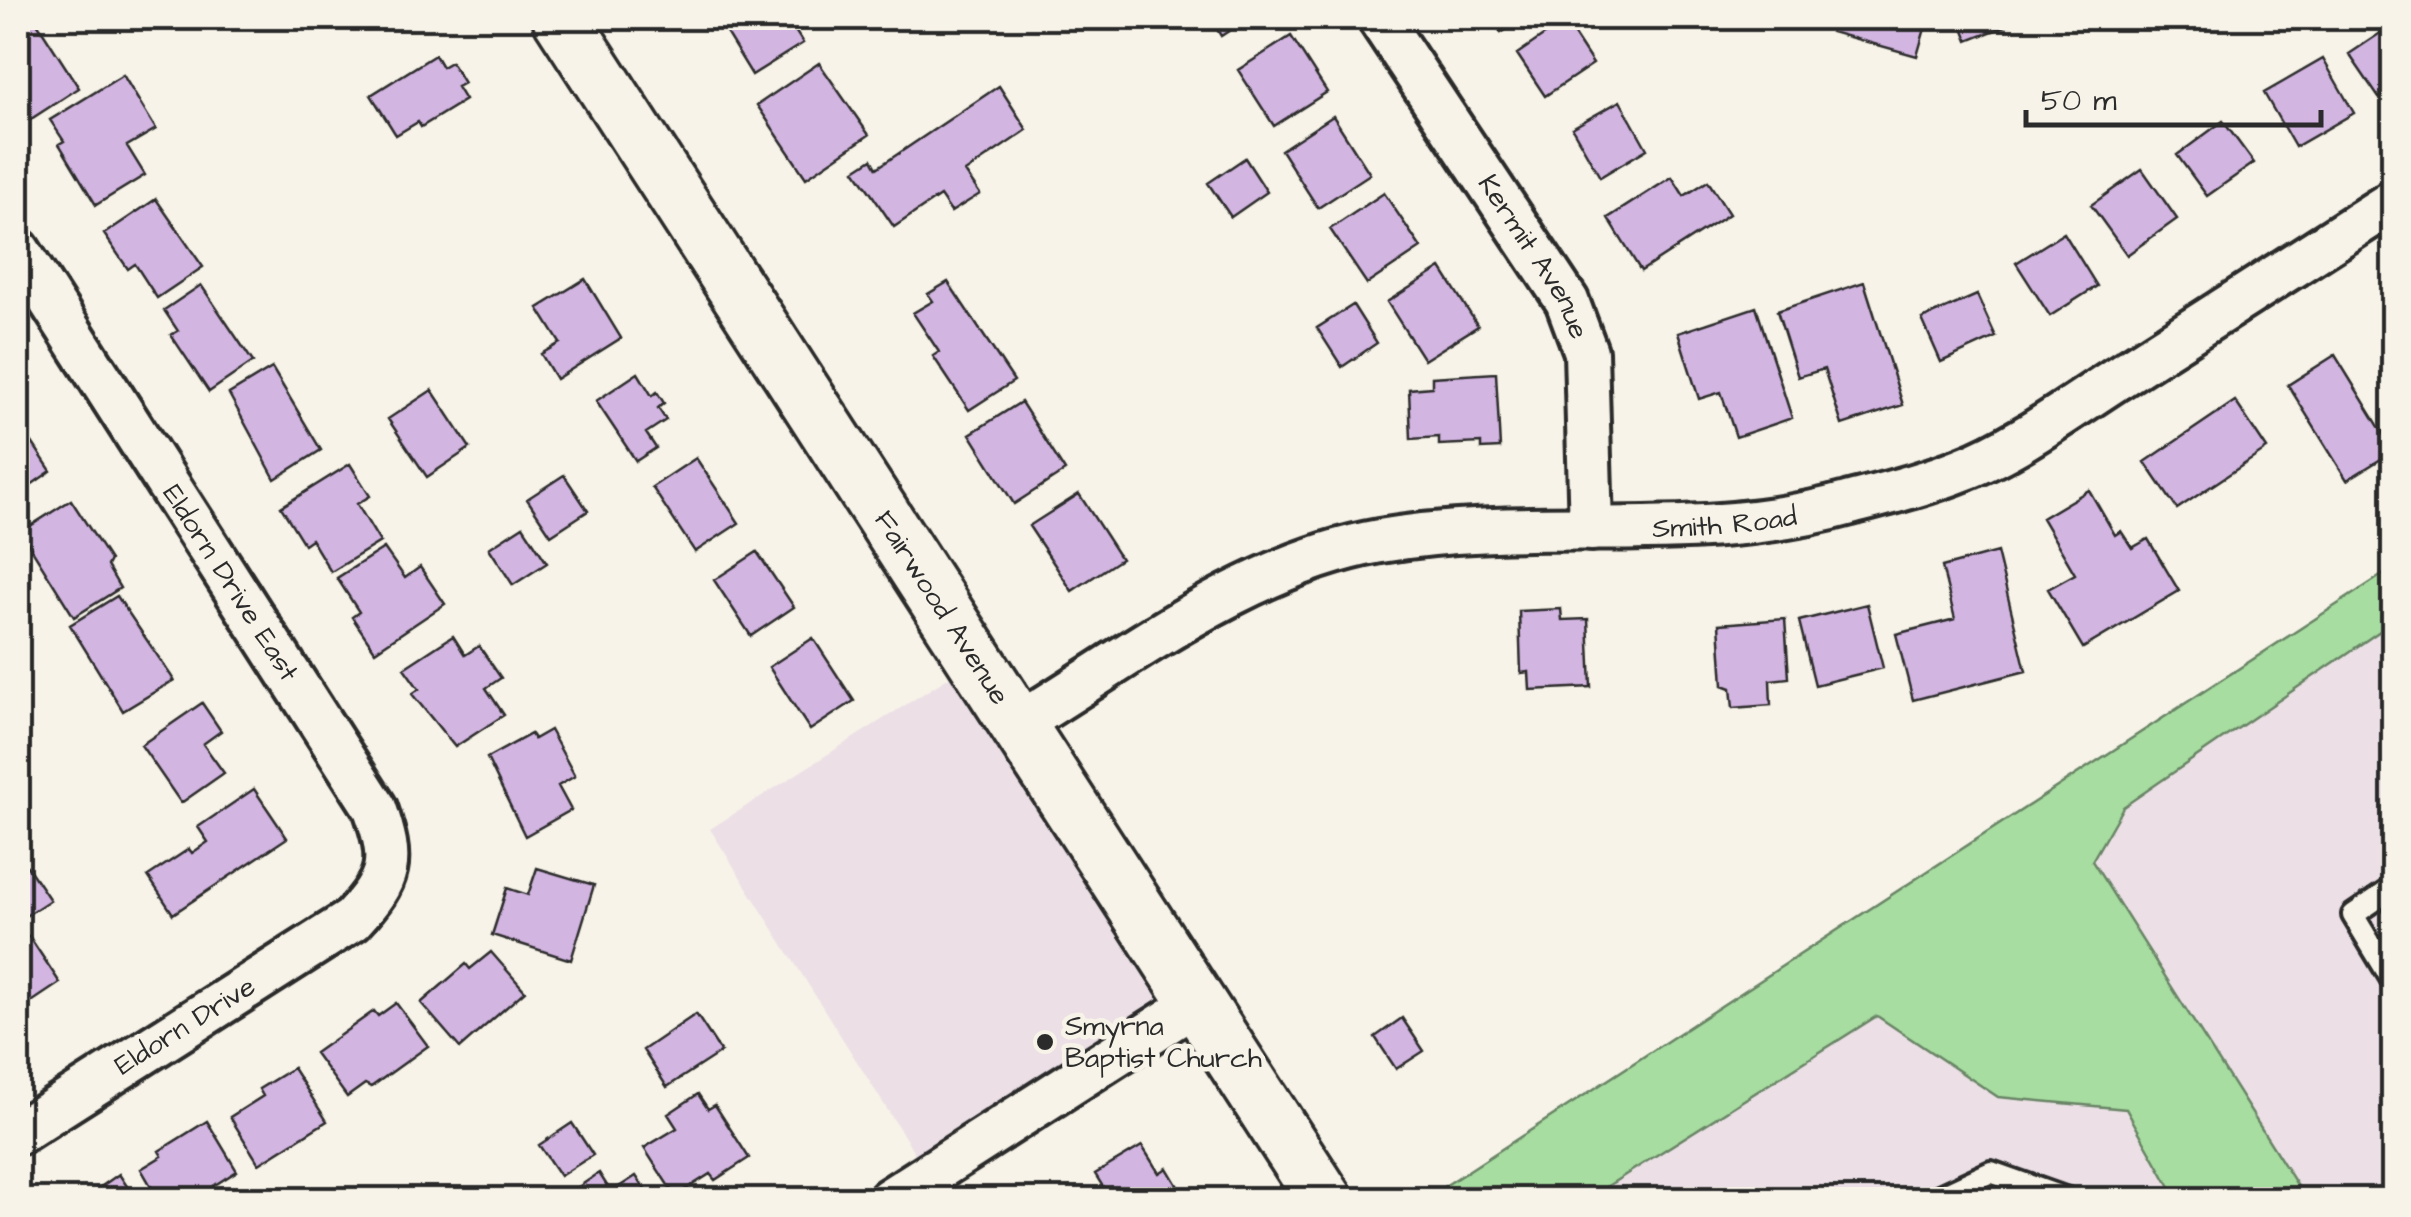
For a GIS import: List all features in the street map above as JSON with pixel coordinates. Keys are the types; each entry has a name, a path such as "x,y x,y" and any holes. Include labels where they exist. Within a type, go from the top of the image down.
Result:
{"street":[{"name":"Fairwood Avenue","path":"561,18 1324,1200"},
{"name":"Kermit Avenue","path":"1379,18 1567,301 1586,352 1591,529"},
{"name":"Smith Road","path":"1017,725 1181,626 1302,564 1378,541 1473,531 1676,530 1757,522 1843,506 1966,468 2072,407 2394,202"},
{"name":"Eldorn Drive East","path":"18,250 375,808 388,848 386,862 380,889 352,920"},
{"name":"Eldorn Drive","path":"18,1133 352,920"},
{"path":"890,1200 1198,1002"}],"lane":[{"path":"2394,887 2353,915 2394,982"},
{"path":"1931,1200 1992,1172 2070,1200"}],"shaded area":[{"path":"2393,622 2393,1199 2306,1199 2092,862 2123,807"},
{"path":"973,662 1186,995 921,1163 710,829"},
{"path":"1877,1016 1998,1097 2126,1109 2177,1199 1587,1200"}],"green space":[{"path":"2393,568 2393,622 2123,807 2092,861 2306,1199 2177,1199 2126,1109 1998,1097 1877,1016 1587,1199 1425,1199"}],"building":[{"path":"18,18 34,18 79,88 31,119 18,98"},
{"path":"717,18 787,18 803,43 752,75"},
{"path":"1210,18 1249,18 1221,36"},
{"path":"1490,18 1524,18 1501,33"},
{"path":"1835,18 1928,18 1917,56 1831,32"},
{"path":"1959,18 2026,18 1968,41"},
{"path":"1565,21 1593,64 1545,96 1517,54"},
{"path":"2394,24 2394,88 2379,98 2349,54"},
{"path":"1291,36 1327,92 1274,126 1238,70"},
{"path":"435,55 442,67 451,62 464,83 457,87 465,100 421,127 418,122 396,135 371,95"},
{"path":"2323,59 2354,113 2295,147 2264,93"},
{"path":"819,63 869,135 806,178 757,105"},
{"path":"123,75 156,129 127,146 145,175 96,205 59,144 64,141 50,120"},
{"path":"999,86 1027,130 965,172 980,194 951,212 940,196 894,227 855,170 872,159 877,168"},
{"path":"1620,101 1647,149 1600,177 1572,128"},
{"path":"1333,116 1370,174 1318,208 1281,150"},
{"path":"2223,121 2254,163 2207,196 2177,155"},
{"path":"1245,158 1267,192 1231,217 1208,183"},
{"path":"2142,169 2177,219 2127,255 2091,205"},
{"path":"1672,177 1684,196 1708,181 1729,214 1641,271 1608,218"},
{"path":"1384,193 1421,248 1367,284 1330,229"},
{"path":"156,199 203,267 157,298 135,264 128,269 104,234"},
{"path":"2064,233 2097,286 2050,316 2016,263"},
{"path":"1441,268 1478,326 1424,360 1387,302"},
{"path":"585,279 621,338 556,379 541,354 560,343 538,308"},
{"path":"948,282 1014,381 969,410 933,356 939,352 913,313 933,301 928,294"},
{"path":"1864,282 1903,405 1842,425 1824,369 1798,377 1777,311"},
{"path":"201,285 253,362 209,392 171,335 178,331 164,310"},
{"path":"1977,295 1996,337 1941,362 1922,319"},
{"path":"1353,305 1377,343 1342,367 1317,328"},
{"path":"1756,307 1792,418 1736,437 1721,392 1699,399 1678,333"},
{"path":"2335,355 2394,451 2347,480 2288,385"},
{"path":"272,368 321,450 275,479 229,394"},
{"path":"638,373 652,396 657,392 664,403 658,408 666,420 646,433 656,448 636,461 596,401"},
{"path":"1496,373 1500,448 1481,449 1481,443 1439,445 1439,437 1411,439 1409,389 1432,387 1432,377"},
{"path":"432,390 470,448 427,477 388,419"},
{"path":"2235,401 2267,449 2177,509 2145,462"},
{"path":"1021,402 1065,471 1014,504 970,434"},
{"path":"18,421 51,471 18,494"},
{"path":"696,458 739,523 695,552 652,487"},
{"path":"350,464 370,496 357,504 380,542 331,572 311,539 304,544 281,507"},
{"path":"564,475 588,511 551,535 527,499"},
{"path":"2089,490 2115,535 2121,531 2132,548 2148,539 2179,591 2083,648 2048,589 2075,574 2042,518"},
{"path":"1079,494 1121,559 1072,591 1029,526"},
{"path":"71,500 110,560 107,566 120,588 74,617 21,532"},
{"path":"523,526 547,563 513,585 489,548"},
{"path":"384,548 405,578 420,567 445,604 375,651 352,617 359,612 337,578"},
{"path":"757,552 794,607 751,636 714,580"},
{"path":"1997,552 2026,671 1913,700 1896,634 1955,619 1942,567"},
{"path":"117,596 174,680 123,711 70,625"},
{"path":"1867,604 1883,668 1815,685 1799,621"},
{"path":"1561,609 1562,620 1588,619 1591,687 1530,690 1529,672 1521,673 1519,611"},
{"path":"1785,619 1789,678 1770,680 1771,705 1733,708 1731,688 1723,685 1719,624"},
{"path":"453,636 465,655 479,646 501,678 486,688 504,715 455,747 412,694 419,689 404,668"},
{"path":"813,638 854,701 810,730 769,667"},
{"path":"202,703 221,731 203,744 224,773 181,803 141,745"},
{"path":"550,730 575,776 558,786 571,810 525,836 487,758 531,734 534,739"},
{"path":"254,789 287,838 173,914 148,876 189,849 192,853 208,842 198,827"},
{"path":"27,866 50,900 18,921 18,873"},
{"path":"537,868 594,885 571,960 492,935 507,888 528,895"},
{"path":"29,936 60,983 18,1011 18,944"},
{"path":"491,952 525,991 460,1048 421,1003 466,964 470,969"},
{"path":"396,1003 428,1046 371,1087 365,1084 347,1097 315,1053 374,1011 378,1016"},
{"path":"696,1014 721,1052 667,1087 643,1050"},
{"path":"1402,1018 1424,1051 1396,1069 1375,1037"},
{"path":"293,1068 327,1121 259,1164 230,1117 263,1096 259,1089"},
{"path":"698,1094 708,1109 715,1105 749,1158 715,1180 710,1174 675,1196 644,1148 677,1128 668,1114"},
{"path":"207,1121 237,1171 191,1200 159,1200 141,1169 162,1156 159,1151"},
{"path":"572,1123 593,1155 560,1176 539,1145"},
{"path":"1142,1146 1159,1173 1167,1168 1186,1200 1111,1200 1095,1174"},
{"path":"599,1173 611,1192 636,1176 652,1200 581,1200 574,1190"},
{"path":"119,1174 136,1200 82,1200"}],"place":[{"name":"Smyrna Baptist Church","path":"1045,1042"}]}
